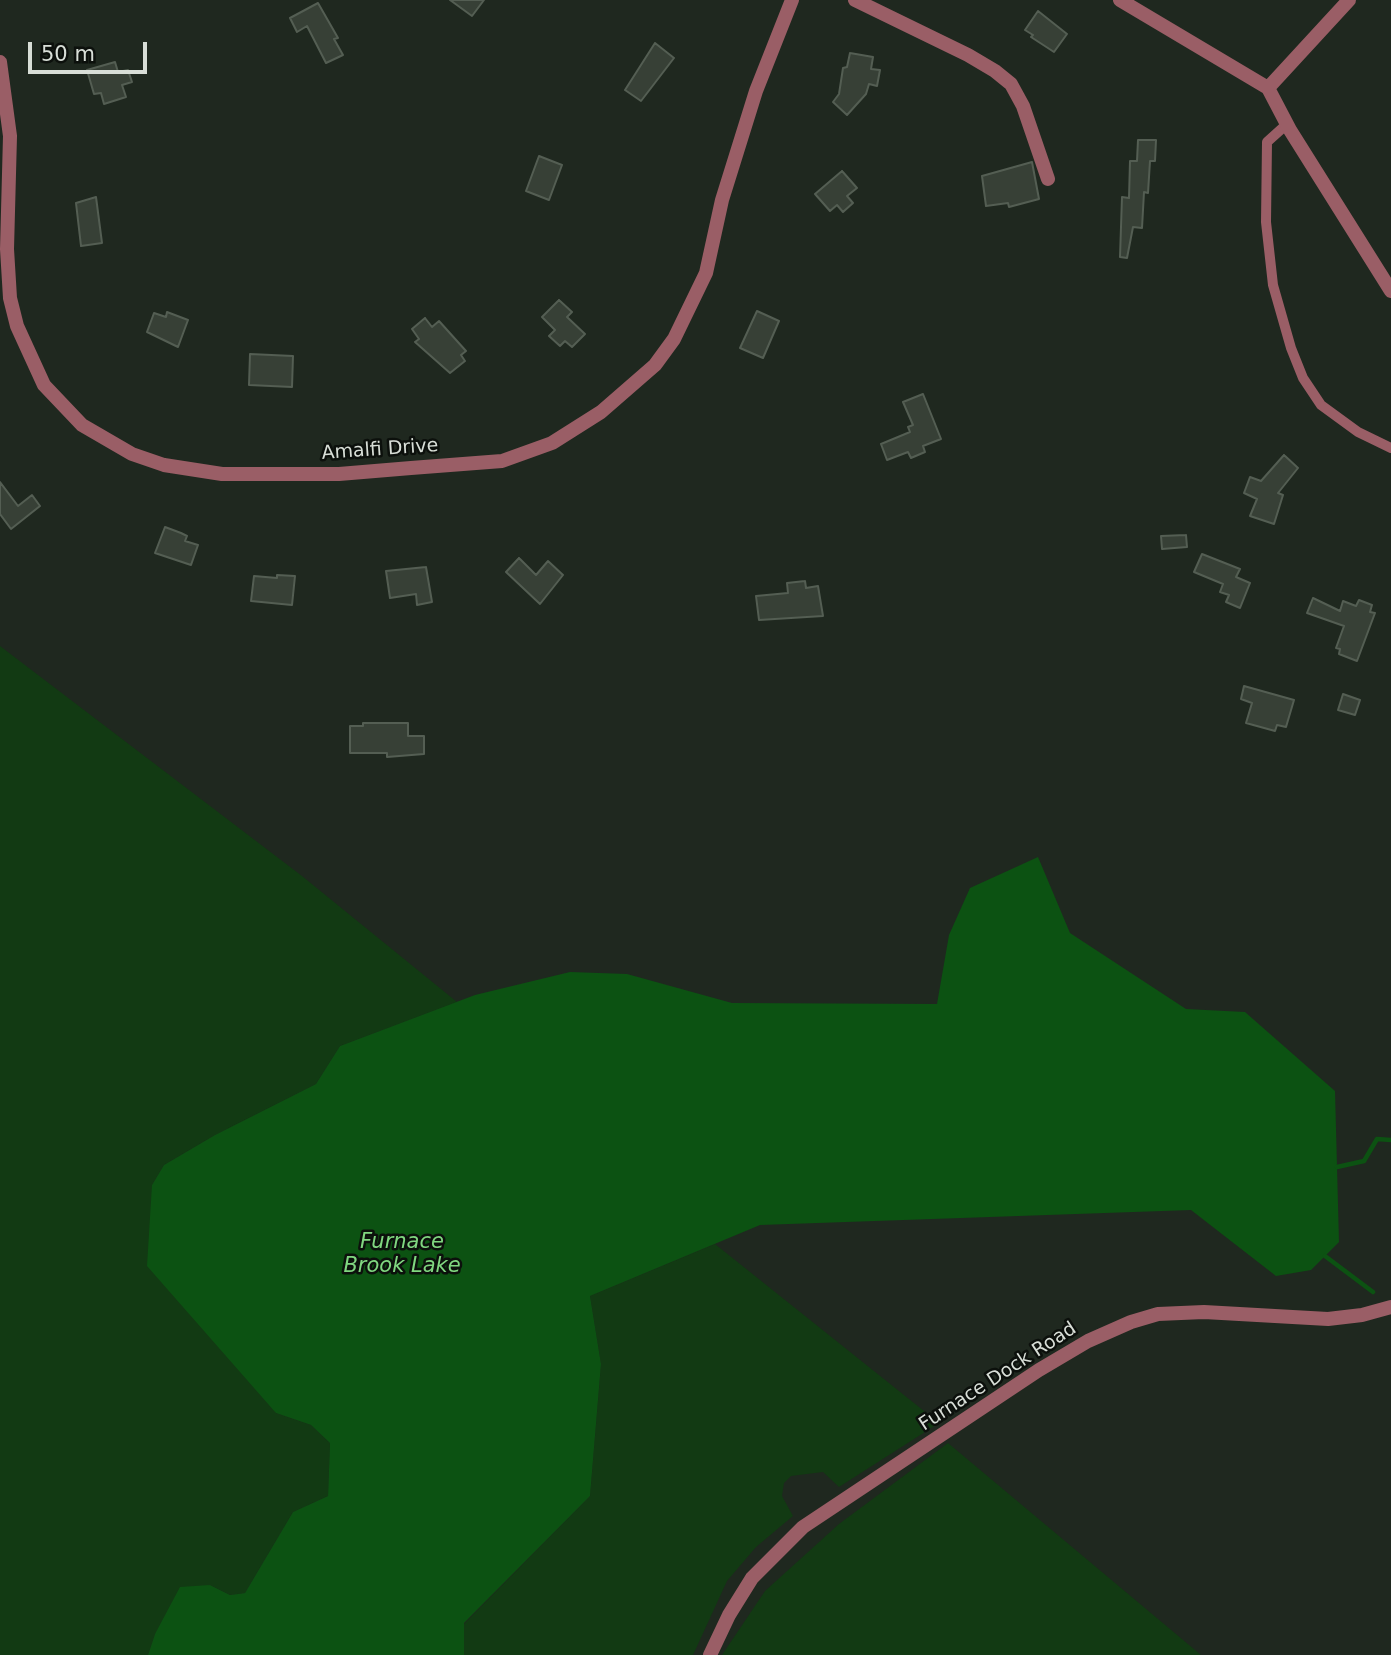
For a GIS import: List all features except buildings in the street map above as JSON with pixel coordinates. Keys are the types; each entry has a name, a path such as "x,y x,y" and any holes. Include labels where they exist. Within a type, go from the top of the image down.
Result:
{"street":[{"name":"Amalfi Drive","path":"0,62 10,136 7,249 10,298 17,326 44,384 82,425 132,454 164,465 222,474 339,474 502,461 552,443 601,412 655,365 674,339 706,273 722,200 756,91 792,0"},
{"path":"855,0 968,55 995,71 1010,84 1023,106 1048,179"},
{"path":"1120,0 1268,88 1287,124 1391,291"},
{"path":"1268,88 1349,0"},
{"name":"Furnace Dock Road","path":"710,1655 729,1615 752,1578 803,1527 1039,1370 1088,1341 1123,1325 1158,1314 1203,1312 1328,1319 1362,1315 1391,1307"}],"lane":[{"path":"1287,124 1267,142 1267,234 1273,285 1293,355 1303,378 1321,405 1358,432 1391,449"}],"shaded area":[{"path":"0,646 302,876 457,1002 340,1046 316,1084 215,1135 164,1165 152,1185 276,1413 311,1425 330,1443 328,1496 293,1512 245,1593 230,1595 210,1585 155,1634 148,1655 0,1655"},
{"path":"715,1244 939,1423 839,1487 823,1472 791,1476 784,1483 782,1496 793,1516 756,1547 727,1581 693,1655 464,1655 464,1624 590,1496 601,1364 590,1296"},
{"path":"948,1443 1201,1655 722,1655 765,1591 839,1524"}],"water":[{"name":"Furnace Brook Lake","path":"1038,857 1070,933 1186,1009 1245,1012 1335,1091 1339,1242 1311,1270 1276,1276 1191,1210 760,1225 590,1296 601,1364 590,1496 464,1623 464,1655 148,1655 155,1634 180,1587 210,1585 230,1595 245,1593 293,1512 328,1496 330,1443 311,1425 276,1413 147,1266 152,1185 164,1165 215,1135 316,1084 340,1046 475,995 570,972 627,974 732,1003 937,1004 949,935 970,888"}],"waterway":[{"path":"1337,1167 1364,1161 1377,1139 1391,1140"},
{"path":"1325,1256 1373,1292"}]}
